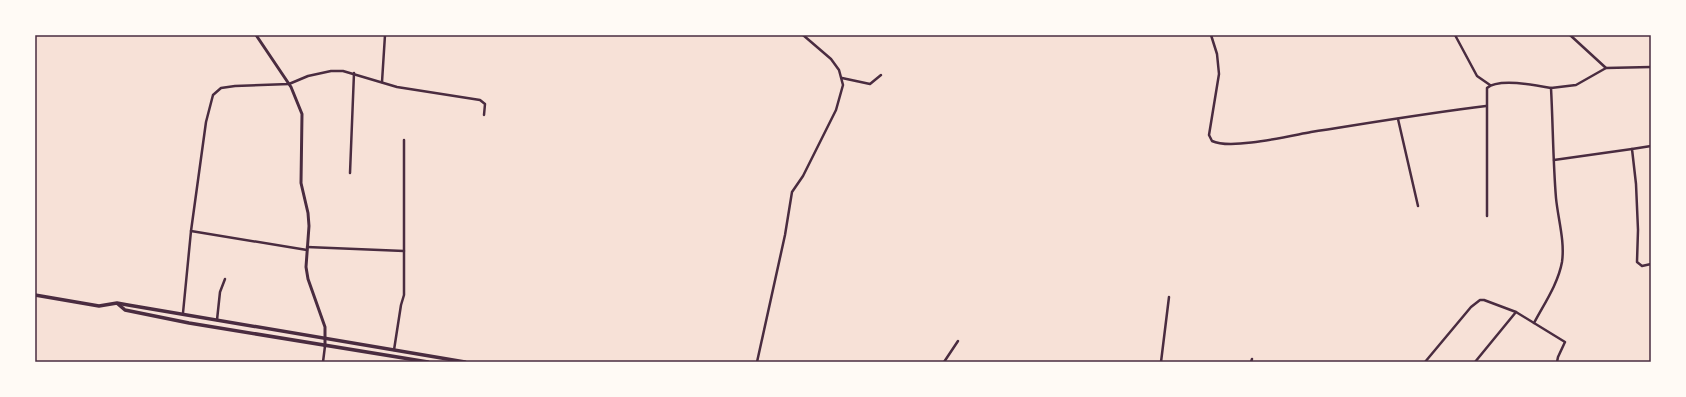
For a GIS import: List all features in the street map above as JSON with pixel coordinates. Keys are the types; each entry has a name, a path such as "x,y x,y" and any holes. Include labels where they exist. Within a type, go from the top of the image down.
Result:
{"main road":[{"path":"35,295 99,306 117,303 182,313 465,362"},
{"path":"117,303 125,310 189,323 428,362"}],"street":[{"path":"256,35 289,84 299,104 302,118 301,176 309,220 307,273 325,327 326,338 323,362"},
{"path":"382,82 385,35"},
{"path":"757,362 783,243 792,192 803,176 836,110 841,94 842,78 839,70 831,59 803,35"},
{"path":"1212,35 1217,54 1219,74 1210,131 1210,139 1214,142 1250,142 1486,106"},
{"path":"1455,35 1477,76 1490,85 1511,83 1551,88 1576,85 1606,68 1651,67"},
{"path":"1570,35 1606,68"},
{"path":"182,313 191,231 206,122 216,91 225,87 289,84 303,77 331,71 343,71 354,73 397,87 480,100 485,104 484,115"},
{"path":"350,173 354,73"},
{"path":"842,78 870,84 881,76"},
{"path":"1487,216 1486,106 1487,88 1490,85"},
{"path":"1534,323 1555,283 1562,262 1554,160 1551,88"},
{"path":"1398,119 1418,206"},
{"path":"394,350 404,295 404,140"},
{"path":"1554,160 1651,146"},
{"path":"1632,149 1636,184 1638,230 1637,262 1642,266 1651,264"},
{"path":"191,231 307,249 404,251"},
{"path":"217,320 220,292 225,279"},
{"path":"1161,362 1169,297"},
{"path":"1425,362 1471,307 1480,300 1489,300 1516,312 1565,342 1557,362"},
{"path":"1475,362 1516,312"},
{"path":"944,362 958,341"}]}
